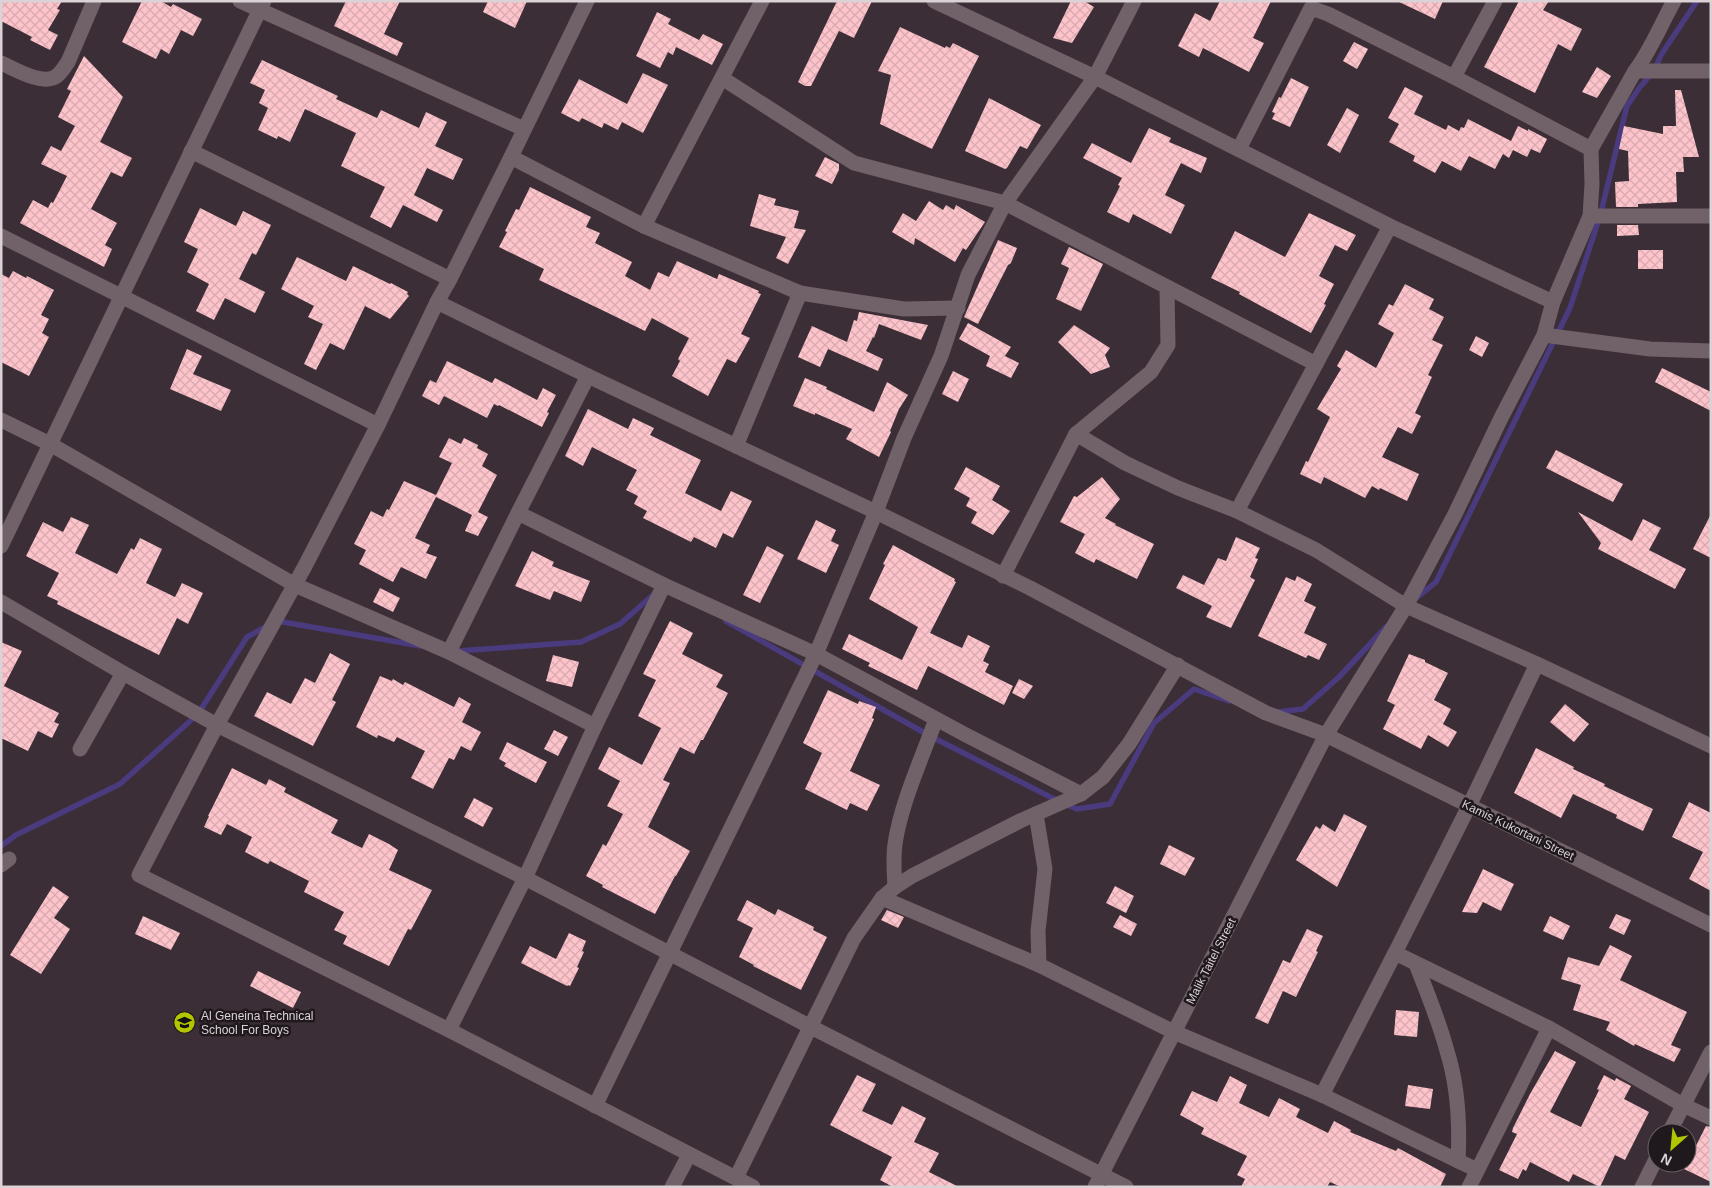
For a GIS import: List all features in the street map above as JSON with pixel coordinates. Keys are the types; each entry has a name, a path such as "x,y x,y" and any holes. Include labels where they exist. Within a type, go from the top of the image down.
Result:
{"street":[{"path":"1,63 39,79 55,77 68,62 94,1"},
{"path":"240,1 262,6 524,129"},
{"path":"586,1 378,425 139,875 449,1030 754,1187"},
{"path":"644,226 762,1"},
{"path":"934,1 1239,148 1390,226 1553,302"},
{"path":"595,1106 816,654 876,512 904,438 941,356 968,275 1005,203 1095,77 1134,1"},
{"path":"1454,77 1495,1"},
{"path":"1239,148 1312,5 1591,149 1635,71 1645,57 1674,1"},
{"path":"1,546 262,6"},
{"path":"1635,71 1711,71"},
{"path":"722,78 854,163 1005,203 1316,364"},
{"name":"Malik Taitel Street","path":"1098,1181 1326,736 1406,606 1455,514 1500,418 1544,335 1553,302 1590,216 1592,184 1591,149"},
{"path":"191,151 450,279"},
{"path":"511,156 644,226 800,293 904,309 958,308"},
{"path":"1590,216 1711,216"},
{"path":"1237,511 1390,226"},
{"path":"1,236 378,425"},
{"path":"1003,576 1076,434 1151,372 1168,345 1167,288"},
{"path":"736,446 800,293"},
{"name":"Kamis Kukortani Street","path":"437,302 588,376 876,512 1030,588 1266,713 1326,736 1711,925"},
{"path":"1544,335 1650,349 1711,351"},
{"path":"449,652 588,376"},
{"path":"1,420 50,444 295,584 449,652 595,726"},
{"path":"1076,434 1126,463 1178,488 1237,511 1316,550 1406,606 1537,664 1711,746"},
{"path":"518,513 664,585 816,654 1081,794"},
{"path":"449,1030 525,878 595,726 664,585"},
{"path":"1,602 217,725 525,878 669,952 1098,1181 1126,1187"},
{"path":"1322,1095 1469,806 1537,664"},
{"path":"736,1178 854,938 882,898 912,876 1036,814 1081,794 1103,777 1129,744 1178,665"},
{"path":"80,749 123,673"},
{"path":"895,887 893,864 895,843 906,800 936,719"},
{"path":"1036,814 1042,841 1045,869 1038,931 1039,965"},
{"path":"882,898 1039,965 1174,1032 1322,1095 1478,1170"},
{"path":"1395,954 1549,1028 1684,1105 1711,1118"},
{"path":"1416,964 1448,1051 1456,1092 1459,1134 1458,1161"},
{"path":"1469,1187 1549,1028"},
{"path":"1674,1123 1711,1052"},
{"path":"672,1187 689,1155"},
{"path":"1642,1187 1649,1173"}],"building":[{"path":"1,1 62,1 57,9 60,10 48,30 58,35 50,50 30,40 32,37 1,21"},
{"path":"142,1 161,1 171,7 173,4 202,19 193,36 181,30 169,54 161,49 156,59 122,42"},
{"path":"346,1 400,1 384,34 403,43 397,56 334,26"},
{"path":"488,1 527,1 515,28 483,12"},
{"path":"837,1 872,1 854,38 839,31 811,86 805,86 798,82"},
{"path":"1071,1 1084,1 1094,7 1072,43 1053,38"},
{"path":"1220,1 1271,1 1253,38 1264,43 1249,72 1203,48 1199,57 1178,46 1195,13 1210,21"},
{"path":"1397,1 1443,1 1435,19"},
{"path":"1519,1 1549,1 1543,10 1582,29 1571,51 1558,44 1535,93 1484,67"},
{"path":"657,12 671,19 668,24 699,40 703,34 723,44 712,65 676,47 673,55 668,52 660,68 636,56"},
{"path":"900,27 945,48 946,46 950,48 953,43 979,56 932,149 880,124 891,75 878,71"},
{"path":"1354,42 1368,49 1357,69 1343,61"},
{"path":"84,56 123,97 100,142 132,158 122,177 111,172 91,209 117,223 105,245 112,249 104,267 20,223 33,200 48,208 51,202 53,203 67,176 41,164 51,146 61,151 75,126 58,117 71,91 67,89"},
{"path":"262,60 338,96 336,99 377,118 381,110 419,128 426,112 447,122 435,146 463,159 453,180 427,168 414,195 443,210 437,222 403,205 391,228 370,217 385,187 341,166 356,133 305,109 290,142 278,136 277,139 258,130 268,108 259,103 265,90 250,83"},
{"path":"1597,67 1611,76 1597,98 1582,92"},
{"path":"643,73 668,85 643,133 622,122 618,130 604,123 602,128 582,118 579,122 561,113 579,79 627,104"},
{"path":"1291,78 1309,87 1290,127 1272,119 1275,113 1272,112"},
{"path":"1405,87 1423,96 1414,114 1446,130 1448,125 1459,131 1461,127 1464,128 1468,119 1511,141 1518,126 1547,139 1540,153 1531,149 1527,157 1513,150 1509,158 1503,154 1495,169 1469,156 1461,171 1442,161 1435,173 1413,161 1415,156 1389,142 1399,124 1388,118"},
{"path":"1675,90 1681,90 1699,157 1683,157 1684,172 1676,172 1677,202 1638,204 1638,207 1616,207 1615,182 1629,181 1628,151 1619,149 1624,126 1663,134 1663,126 1676,126"},
{"path":"989,98 1041,125 1027,149 1020,146 1005,169 965,151"},
{"path":"1347,108 1359,115 1340,153 1327,145"},
{"path":"1149,128 1171,138 1169,142 1207,158 1201,173 1181,163 1165,195 1185,205 1171,234 1133,214 1129,223 1107,212 1122,178 1083,158 1092,143 1131,163"},
{"path":"825,157 839,164 839,170 832,184 815,176"},
{"path":"530,187 591,217 586,227 600,233 595,243 632,262 625,276 650,290 658,272 669,277 677,261 717,279 719,274 759,291 758,293 761,294 741,334 750,338 736,363 727,359 708,396 672,376 689,338 652,318 645,331 539,280 544,269 499,247 516,209 519,210"},
{"path":"759,194 776,199 774,205 799,211 794,228 806,230 788,264 776,258 786,237 750,226"},
{"path":"929,201 943,210 946,205 954,210 956,205 985,222 966,250 963,248 955,262 915,238 914,245 892,232 903,213 916,221"},
{"path":"200,208 236,226 243,211 271,225 256,255 252,253 239,279 265,292 255,313 225,298 214,320 196,311 209,284 187,272 198,249 184,242"},
{"path":"1309,213 1356,235 1347,251 1335,245 1319,276 1334,284 1324,304 1326,305 1311,333 1239,294 1240,292 1211,278 1235,231 1285,257"},
{"path":"1617,225 1638,225 1639,235 1617,236"},
{"path":"998,240 1017,248 1011,263 1008,265 978,324 964,317"},
{"path":"1069,247 1103,264 1081,311 1056,299 1069,268 1061,264"},
{"path":"1638,250 1663,250 1663,269 1638,269"},
{"path":"297,257 346,281 353,266 408,292 409,296 390,319 365,306 344,350 330,343 316,370 304,364 323,324 308,317 314,306 281,289"},
{"path":"13,271 54,290 41,315 49,319 42,333 49,337 29,376 1,362 1,274 9,278"},
{"path":"1405,284 1434,299 1429,309 1444,317 1432,340 1443,345 1428,375 1432,377 1415,413 1421,416 1412,434 1398,427 1382,457 1419,474 1407,501 1372,486 1365,498 1324,477 1321,484 1300,474 1330,417 1317,409 1341,369 1337,366 1346,350 1376,368 1394,333 1378,324 1389,304 1393,306"},
{"path":"859,312 928,325 921,340 879,324 874,338 866,351 883,359 878,371 828,349 820,367 798,357 812,326 847,342 854,320 857,321"},
{"path":"968,323 1011,347 1005,356 1019,363 1011,378 986,366 990,356 959,339"},
{"path":"1074,325 1110,348 1105,355 1110,367 1091,374 1058,342"},
{"path":"1476,336 1489,343 1482,357 1469,350"},
{"path":"187,349 202,356 193,374 231,390 221,411 170,389"},
{"path":"447,361 492,383 495,378 537,400 543,388 556,395 542,427 499,405 494,404 487,418 444,396 439,405 422,396 430,380 436,383"},
{"path":"1662,368 1711,392 1711,411 1655,382"},
{"path":"953,371 969,379 958,402 942,394"},
{"path":"805,378 827,387 826,389 874,412 887,382 908,395 899,409 879,457 846,439 852,429 793,406"},
{"path":"588,409 628,429 633,418 654,428 650,435 701,460 685,493 721,511 731,491 752,501 733,538 723,533 716,548 694,537 691,542 643,518 647,511 634,504 638,496 626,490 637,470 592,447 583,466 565,456"},
{"path":"449,438 461,444 464,438 478,445 477,448 488,454 482,466 497,475 478,512 488,517 478,536 465,531 472,515 436,497 415,538 430,545 426,553 437,557 426,579 401,567 393,582 359,564 366,550 354,544 371,511 383,517 387,509 389,510 404,481 436,495 452,463 439,457"},
{"path":"1556,450 1623,484 1613,502 1546,468"},
{"path":"966,467 1000,486 992,500 1010,511 993,535 971,523 977,512 966,506 970,498 954,489"},
{"path":"1102,477 1120,499 1105,518 1154,544 1137,579 1096,559 1094,563 1075,553 1085,534 1060,522 1074,496 1077,497"},
{"path":"1578,512 1632,541 1643,519 1661,528 1649,550 1686,569 1675,589 1598,549 1601,543"},
{"path":"1711,514 1711,558 1693,549"},
{"path":"71,517 89,525 75,553 117,574 131,548 134,550 140,538 162,549 146,583 175,597 182,583 203,593 188,624 177,618 159,655 57,604 58,601 47,596 59,573 26,556 43,522 63,532"},
{"path":"816,520 836,530 831,541 839,545 826,573 797,559"},
{"path":"1236,537 1260,548 1255,558 1258,559 1250,577 1255,580 1231,628 1206,617 1212,606 1176,588 1183,575 1204,585 1218,558 1226,561"},
{"path":"893,545 955,579 954,581 956,582 930,633 962,648 968,635 990,646 983,661 989,664 985,672 1013,686 1004,705 928,666 917,690 868,666 870,663 842,649 849,634 902,660 918,627 869,599"},
{"path":"767,546 784,555 760,603 743,595"},
{"path":"532,551 554,562 552,566 590,581 581,602 554,591 550,600 515,586"},
{"path":"1297,576 1312,584 1304,601 1316,607 1304,633 1327,644 1319,660 1308,655 1306,658 1258,636 1286,577 1295,581"},
{"path":"380,588 400,598 393,612 373,602"},
{"path":"670,621 693,633 682,654 723,675 716,687 728,693 694,754 680,747 663,780 670,783 648,827 690,851 655,914 602,887 603,885 586,876 603,844 606,846 623,814 607,806 620,781 598,769 609,747 642,765 661,728 638,716 656,680 643,674"},
{"path":"1,642 22,651 4,686 59,713 54,722 59,724 52,738 38,731 28,751 1,738"},
{"path":"330,653 350,664 332,700 336,702 313,746 254,716 267,692 291,704 305,678 315,683"},
{"path":"1409,654 1425,660 1425,662 1448,673 1434,700 1451,709 1443,724 1457,732 1448,747 1428,735 1421,749 1383,729 1395,705 1387,701"},
{"path":"553,655 579,662 572,687 546,681"},
{"path":"380,676 392,681 393,679 403,685 405,682 454,707 459,697 471,704 462,722 481,732 471,751 461,746 454,760 449,758 433,789 411,778 425,751 397,737 394,742 378,735 377,738 356,727"},
{"path":"1019,679 1033,686 1024,699 1012,693"},
{"path":"828,690 858,704 859,701 876,707 872,718 874,719 850,771 880,785 867,811 850,803 847,810 805,789 822,753 803,743"},
{"path":"1565,704 1589,724 1574,742 1550,722"},
{"path":"554,730 568,737 558,756 544,749"},
{"path":"507,742 547,762 536,783 504,766 506,763 499,759"},
{"path":"1536,748 1574,767 1573,769 1605,784 1604,786 1653,809 1643,831 1616,818 1617,815 1573,794 1561,818 1514,793"},
{"path":"232,768 266,785 269,779 286,788 284,792 338,820 331,833 362,848 369,834 389,844 398,850 389,870 432,890 411,930 408,929 389,966 343,944 347,936 334,930 344,912 304,892 309,881 270,861 268,864 245,852 252,837 227,824 221,835 204,827"},
{"path":"474,798 493,808 483,827 464,817"},
{"path":"1689,802 1711,813 1711,891 1689,879 1703,852 1672,837"},
{"path":"1344,814 1367,826 1337,887 1296,860 1316,826 1320,829 1323,824 1335,832"},
{"path":"1169,845 1195,858 1185,876 1160,864"},
{"path":"1483,869 1514,884 1501,911 1483,902 1477,913 1462,912"},
{"path":"53,886 69,897 54,918 70,929 41,974 10,955"},
{"path":"1115,886 1134,896 1126,913 1106,903"},
{"path":"747,900 775,915 778,909 814,927 813,930 827,937 801,990 739,957 753,928 737,920"},
{"path":"887,910 904,917 898,928 881,920"},
{"path":"1616,914 1631,920 1624,935 1609,928"},
{"path":"1120,915 1137,924 1131,936 1113,927"},
{"path":"143,916 180,933 171,950 135,934"},
{"path":"1550,916 1570,926 1563,940 1543,931"},
{"path":"1307,929 1323,936 1316,951 1318,952 1296,997 1283,991 1268,1024 1255,1018 1283,960 1290,963"},
{"path":"569,933 586,941 582,951 584,952 577,967 579,968 570,986 521,963 530,946 556,959"},
{"path":"1610,945 1632,956 1620,980 1687,1012 1671,1045 1681,1049 1674,1062 1635,1044 1634,1046 1606,1030 1610,1022 1573,1010 1581,985 1561,979 1568,957 1599,966"},
{"path":"258,971 301,992 293,1008 250,986"},
{"path":"1396,1010 1419,1012 1417,1037 1394,1035"},
{"path":"1555,1051 1576,1062 1550,1112 1581,1127 1604,1075 1615,1081 1616,1078 1631,1086 1624,1099 1649,1112 1625,1160 1615,1155 1600,1187 1573,1174 1569,1182 1530,1162 1526,1171 1523,1169 1518,1179 1499,1170 1517,1134 1512,1132 1513,1128"},
{"path":"857,1075 876,1084 862,1111 892,1125 902,1106 926,1118 914,1142 939,1153 929,1172 959,1187 893,1187 880,1180 892,1157 830,1125"},
{"path":"1230,1076 1247,1085 1239,1103 1269,1117 1279,1098 1300,1109 1296,1117 1328,1133 1334,1121 1351,1130 1350,1132 1396,1151 1398,1148 1446,1174 1440,1187 1341,1187 1330,1182 1327,1187 1241,1187 1245,1179 1237,1175 1247,1156 1201,1134 1204,1128 1180,1115 1192,1091 1217,1102"},
{"path":"1408,1085 1433,1089 1430,1109 1405,1106"},
{"path":"1706,1126 1711,1127 1711,1182 1692,1173 1697,1173 1697,1144"}],"waterway":[{"path":"1416,598 1436,582 1570,308 1600,216 1627,106 1654,71 1661,55 1697,1"},
{"path":"457,651 581,642 620,624 654,594"},
{"path":"277,621 421,646"},
{"path":"726,621 930,736 1077,809 1110,804 1154,723 1194,689 1229,701"},
{"path":"1,846 16,835 120,784 198,714 247,637 267,626"},
{"path":"1277,712 1303,709 1339,677 1386,627"}],"place":[{"name":"Al Geneina Technical School For Boys","path":"185,1023"}]}
